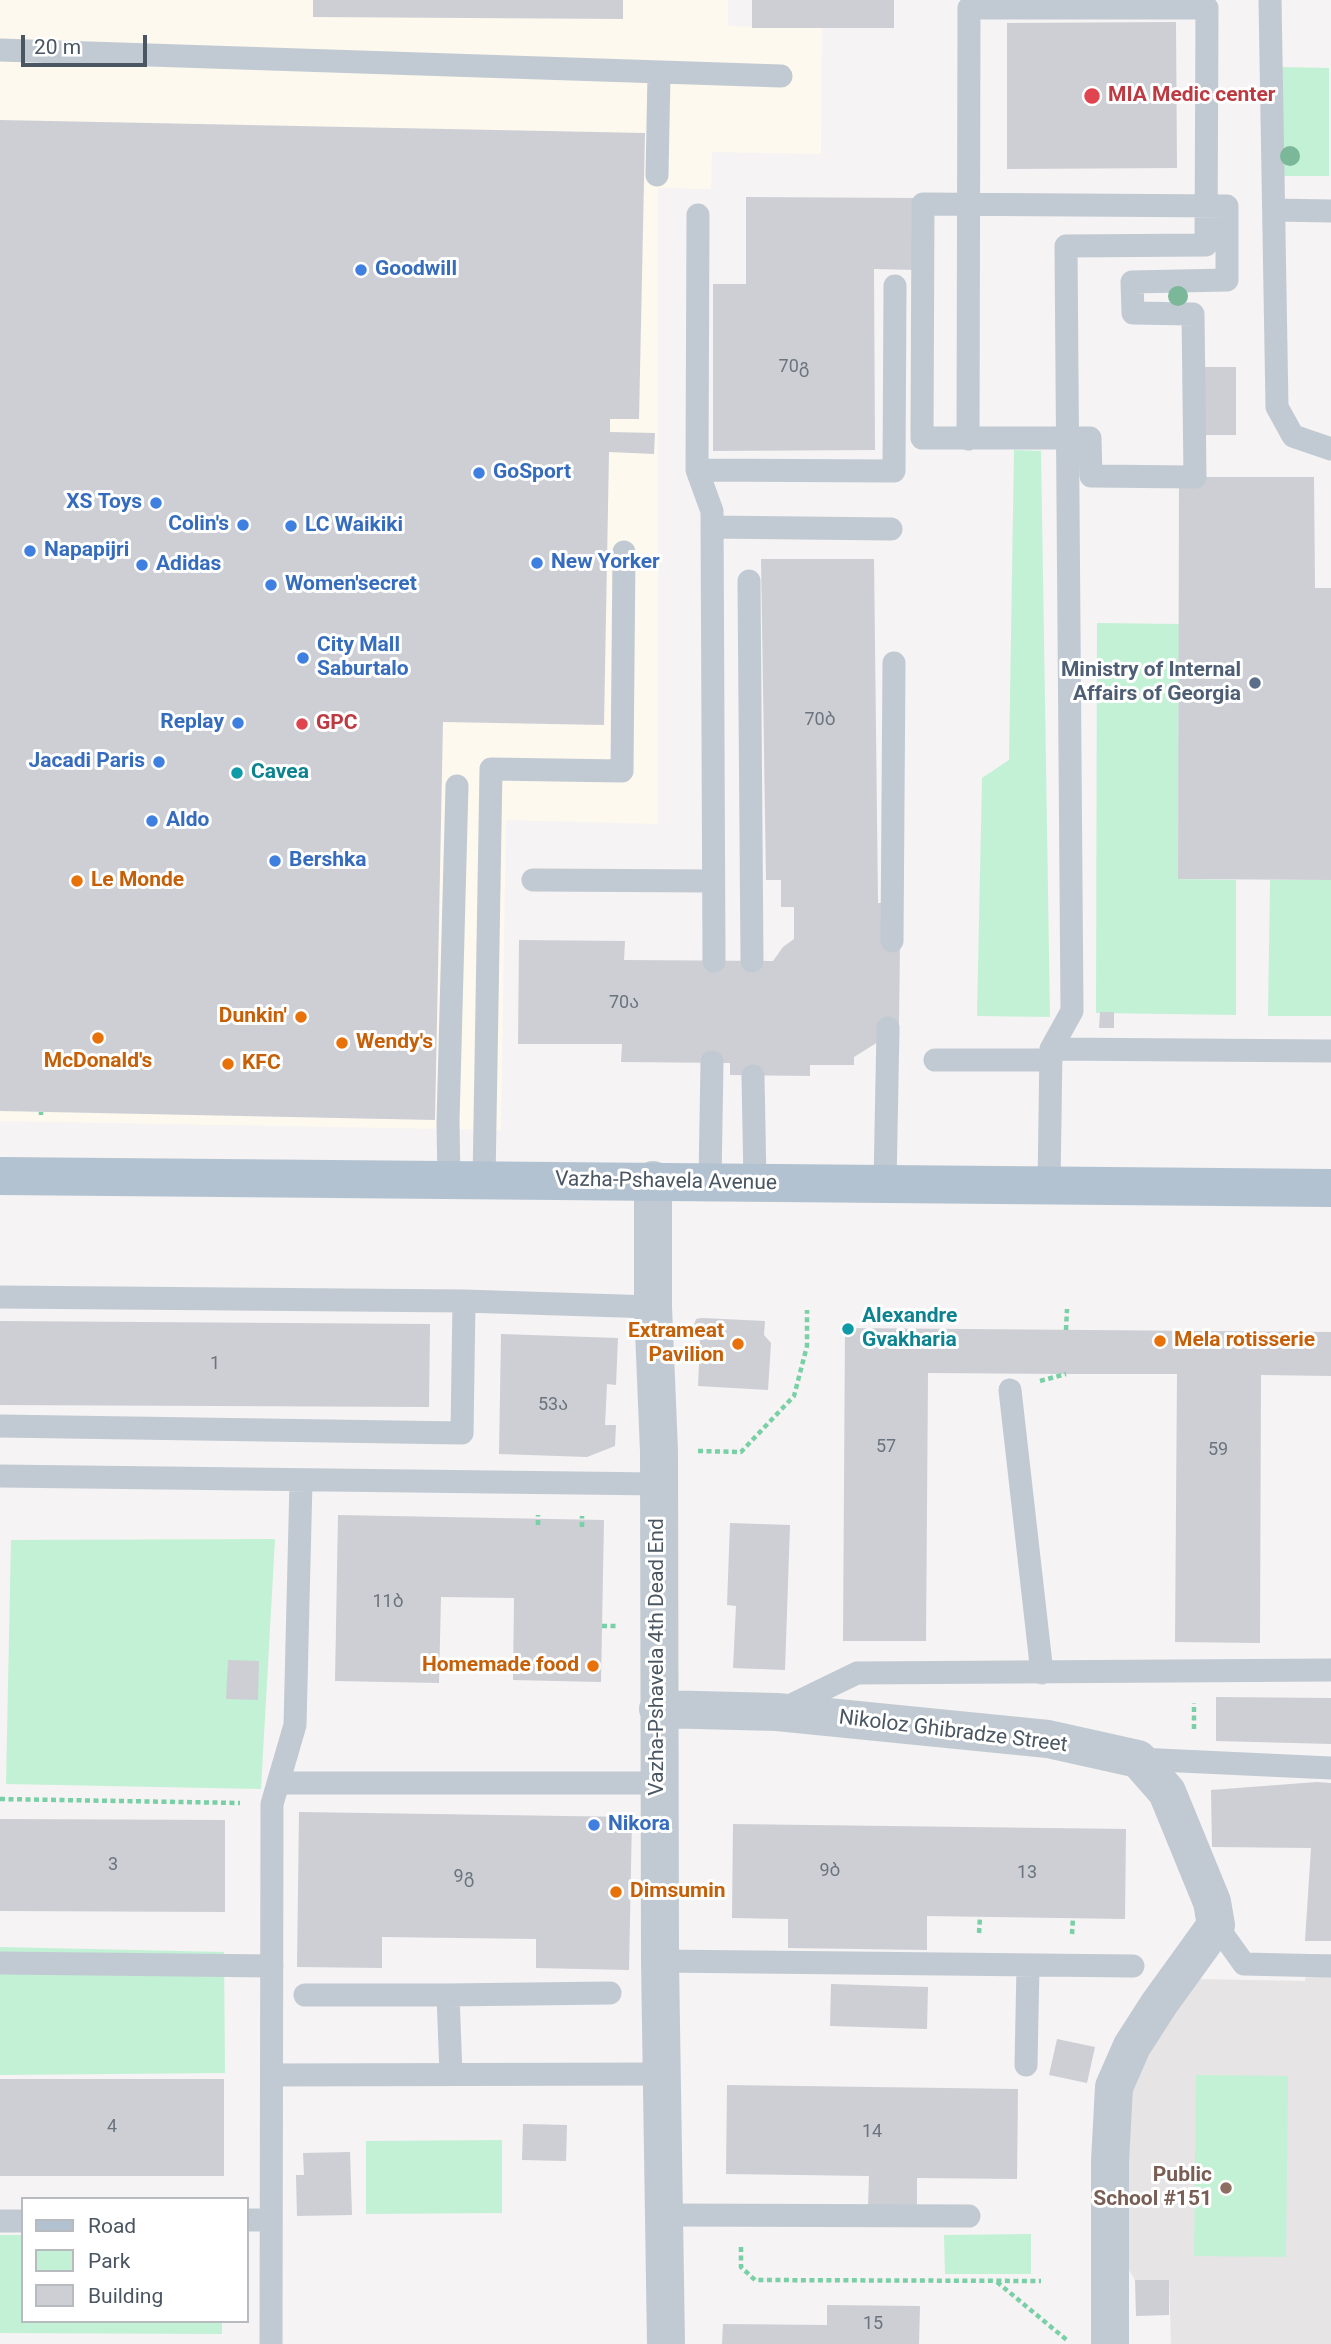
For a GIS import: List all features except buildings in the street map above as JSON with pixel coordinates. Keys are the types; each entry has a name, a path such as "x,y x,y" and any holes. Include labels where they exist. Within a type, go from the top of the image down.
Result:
{"main road":[{"name":"Vazha-Pshavela Avenue","path":"0,1176 1331,1188"}],"street":[{"name":"Vazha-Pshavela 4th Dead End","path":"653,1180 666,2344"},
{"name":"Nikoloz Ghibradze Street","path":"658,1709 777,1712 1048,1739 1138,1759"},
{"path":"1111,2344 1110,2161 1114,2087 1132,2046 1216,1925 1212,1902 1167,1792 1138,1759"}],"lane":[{"path":"1270,0 1277,407 1293,436 1331,449"},
{"path":"968,439 969,8 1207,8 1206,245 1066,246 1072,1011 1051,1055 1049,1185"},
{"path":"0,50 781,76"},
{"path":"657,175 659,74"},
{"path":"923,205 968,206 1227,206 1227,279 1132,282 1133,313 1194,314 1195,477 1090,476 1090,438 922,438 923,205"},
{"path":"1274,210 1331,211"},
{"path":"698,215 696,470 712,511 714,961"},
{"path":"696,470 894,471 895,286"},
{"path":"712,527 891,528"},
{"path":"467,1180 491,769 622,771 624,552"},
{"path":"749,581 752,961"},
{"path":"892,941 894,663"},
{"path":"457,786 448,1122 467,1180"},
{"path":"533,880 712,881"},
{"path":"885,1184 888,1028"},
{"path":"935,1060 1051,1055 1331,1051"},
{"path":"710,1181 712,1062"},
{"path":"753,1076 755,1183"},
{"path":"0,1297 464,1301 653,1307"},
{"path":"0,1426 462,1433 464,1301"},
{"path":"1010,1390 1042,1673"},
{"path":"0,1476 302,1481 658,1468"},
{"path":"271,2344 275,1793 295,1725 302,1481"},
{"path":"777,1712 858,1673 1331,1670"},
{"name":"Nikoloz Ghibradze Street","path":"1138,1759 1331,1768"},
{"path":"275,1793 659,1783"},
{"path":"1216,1925 1244,1964 1331,1966"},
{"path":"660,1961 1133,1966"},
{"path":"0,1963 272,1966"},
{"path":"1026,2065 1028,1966"},
{"path":"305,1995 610,1993"},
{"path":"449,1995 451,2074"},
{"path":"272,2075 662,2074"},
{"path":"665,2215 969,2216"},
{"path":"248,2220 271,2220"},
{"path":"0,2221 21,2221"}],"path":[{"path":"1066,1330 1067,1309"},
{"path":"658,1468 741,1452 794,1396 807,1346 807,1310"},
{"path":"1193,1762 1195,1672"},
{"path":"0,1798 275,1793"},
{"path":"740,2216 741,2267 755,2280 1041,2281"},
{"path":"996,2280 1071,2344"}],"shaded area":[{"name":"City Mall Saburtalo","path":"0,0 728,0 728,26 822,28 821,154 712,152 711,189 658,188 658,824 506,820 501,1130 0,1121"},
{"name":"Public School #151","path":"1309,1954 1331,1954 1331,2344 1171,2344 1169,2280 1135,2280 1120,2255 1121,2120 1142,2055 1193,1979 1305,1981"}],"green space":[{"path":"1281,67 1329,68 1329,176 1281,176"},
{"path":"1014,450 1041,451 1050,1017 977,1016 982,778 1009,760"},
{"path":"1097,623 1179,624 1178,879 1236,880 1236,1015 1096,1013"},
{"path":"1270,880 1331,880 1331,1016 1268,1016"},
{"path":"275,1539 261,1789 6,1784 11,1540"},
{"path":"0,1947 224,1952 225,2073 0,2075"},
{"path":"1196,2075 1288,2076 1286,2257 1194,2256"},
{"path":"502,2140 502,2213 366,2214 366,2141"},
{"path":"1031,2234 1031,2274 945,2274 944,2235"},
{"path":"0,2235 21,2235 21,2323 222,2323 222,2334 0,2333"}],"place":[{"name":"MIA Medic center","path":"1092,96"},
{"name":"Goodwill","path":"361,270"},
{"name":"GoSport","path":"479,473"},
{"name":"XS Toys","path":"156,503"},
{"name":"Colin's","path":"243,525"},
{"name":"LC Waikiki","path":"291,526"},
{"name":"Napapijri","path":"30,551"},
{"name":"New Yorker","path":"537,563"},
{"name":"Adidas","path":"142,565"},
{"name":"Women'secret","path":"271,585"},
{"name":"City Mall Saburtalo","path":"303,658"},
{"name":"Ministry of Internal Affairs of Georgia","path":"1255,683"},
{"name":"Replay","path":"238,723"},
{"name":"GPC","path":"302,724"},
{"name":"Jacadi Paris","path":"159,762"},
{"name":"Cavea","path":"237,773"},
{"name":"Aldo","path":"152,821"},
{"name":"Bershka","path":"275,861"},
{"name":"Le Monde","path":"77,881"},
{"name":"Dunkin'","path":"301,1017"},
{"name":"McDonald's","path":"98,1038"},
{"name":"Wendy's","path":"342,1043"},
{"name":"KFC","path":"228,1064"},
{"name":"Alexandre Gvakharia","path":"848,1329"},
{"name":"Mela rotisserie","path":"1160,1341"},
{"name":"Extrameat Pavilion","path":"738,1344"},
{"name":"Homemade food","path":"593,1666"},
{"name":"Nikora","path":"594,1825"},
{"name":"Dimsumin","path":"616,1892"},
{"name":"Public School #151","path":"1226,2188"}]}
